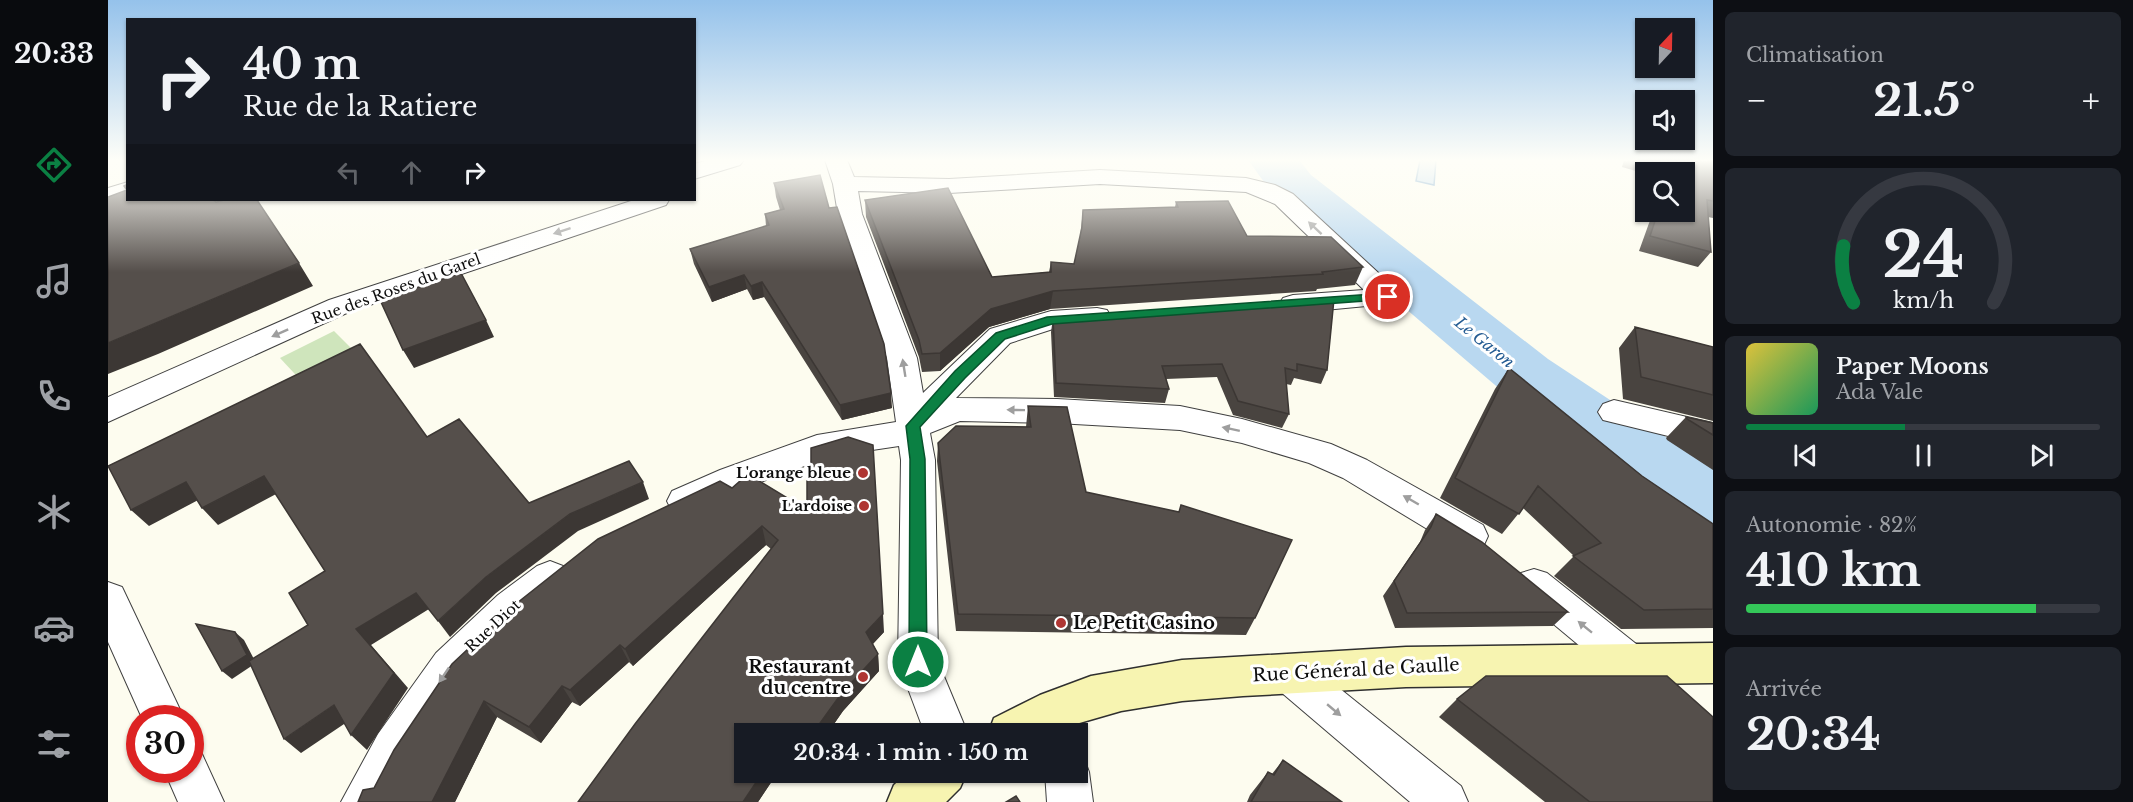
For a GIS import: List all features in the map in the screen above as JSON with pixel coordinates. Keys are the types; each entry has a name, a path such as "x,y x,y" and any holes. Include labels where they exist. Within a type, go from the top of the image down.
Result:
{"street":[{"path":"846,197 850,214 902,358 918,459 918,662 943,723"},
{"path":"1261,306 1388,297 1281,197"},
{"name":"Rue des Roses du Garel","path":"108,410 339,306 654,201"},
{"path":"913,429 960,374 1000,336 1051,320 1122,316"},
{"path":"657,514 732,479 829,444 913,429 958,409 1180,417 1242,431 1319,453 1422,506 1502,559 1685,700"},
{"path":"1614,412 1713,435"},
{"name":"Rue Diot","path":"364,802 393,749 450,666 512,607 572,560"},
{"path":"108,599 157,705"},
{"name":"Rue Général de Gaulle","path":"1062,720 1150,684 1401,666 1713,663"},
{"path":"1289,673 1445,802"},
{"path":"192,783 201,802"},
{"path":"911,802 932,783"},
{"path":"1068,783 1070,802"}],"green space":[{"path":"334,331 362,359 307,387 280,358"}],"building":[{"path":"108,197 126,197 126,201 258,201 299,263 108,343"},
{"path":"780,197 826,197 829,208 837,207 884,344 891,393 840,405 762,282 751,286 744,275 709,287 690,249 769,225 765,214 784,209"},
{"path":"883,197 953,197 992,277 1051,272 1051,262 1074,264 1082,227 1083,210 1178,207 1176,202 1228,201 1247,236 1331,237 1363,267 1322,272 1323,274 1053,291 991,309 940,353 922,354 919,340 865,200"},
{"path":"1695,197 1713,197 1713,201 1707,200 1711,252 1650,236 1655,222 1695,222"},
{"path":"461,273 486,320 403,350 380,300"},
{"path":"1334,299 1327,370 1297,364 1297,371 1285,368 1289,414 1238,401 1222,364 1162,366 1169,389 1056,383 1053,318"},
{"path":"1635,327 1713,347 1713,395 1641,377"},
{"path":"360,344 427,437 459,419 529,503 629,461 643,482 570,514 486,577 438,621 416,593 356,629 394,673 351,735 334,705 284,739 249,661 308,625 289,593 325,571 264,476 202,508 186,482 131,510 108,466"},
{"path":"1509,368 1642,476 1713,524 1713,609 1644,610 1573,556 1601,543 1538,486 1519,514 1455,478"},
{"path":"1028,406 1067,407 1086,492 1179,512 1181,505 1292,540 1255,618 958,614 938,443 956,426 1031,427"},
{"path":"1686,417 1713,423 1713,435 1687,419"},
{"path":"848,437 873,445 883,614 866,632 878,654 841,694 820,723 734,723 734,783 756,783 743,802 578,802 635,724 778,540 762,526 625,649 620,645 570,690 562,686 529,727 484,701 432,802 358,802 363,790 374,788 394,750 452,664 517,603 598,539 720,481 732,488 748,474 807,510 807,480 811,480 811,448"},
{"path":"1436,514 1482,542 1568,612 1407,613 1394,581 1431,527"},
{"path":"196,624 235,632 247,655 222,671"},
{"path":"1486,676 1667,676 1713,717 1713,802 1590,802 1457,699"},
{"path":"1283,760 1342,802 1251,802 1268,772 1274,775"},
{"path":"1016,796 1020,802 1006,802"}],"waterway":[{"name":"Le Garon","path":"1307,197 1525,375 1713,507"}],"place":[{"name":"L'orange bleue","path":"863,473"},
{"name":"L'ardoise","path":"864,506"},
{"name":"Le Petit Casino","path":"1061,623"},
{"name":"Restaurant du centre","path":"863,677"}],"route":[{"path":"918,662 918,459 913,426 960,374 1000,336 1051,320 1388,297"}]}
